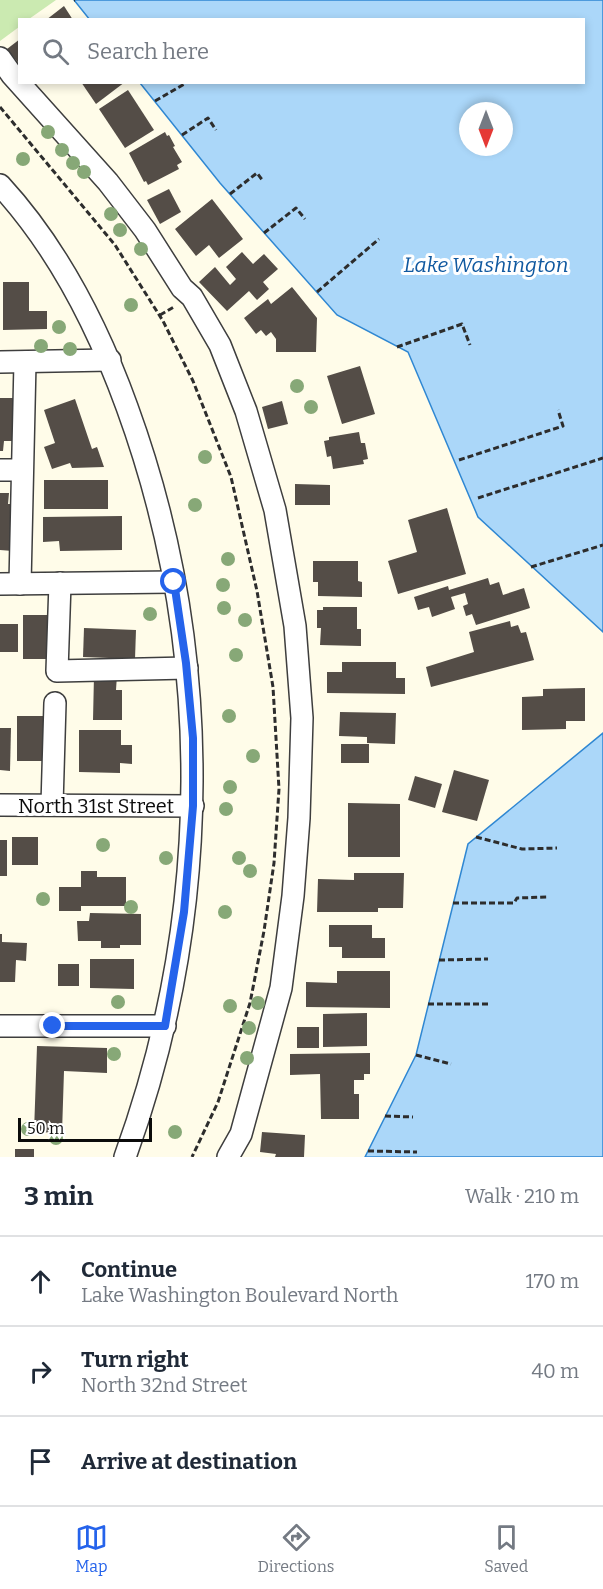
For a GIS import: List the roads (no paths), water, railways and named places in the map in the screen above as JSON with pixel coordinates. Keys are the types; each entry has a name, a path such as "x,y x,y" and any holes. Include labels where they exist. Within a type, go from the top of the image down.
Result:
{"street":[{"path":"0,58 18,82"},
{"path":"20,84 108,182 145,230 182,288 192,297 220,345 246,411 275,510 296,626 302,718 299,818 293,896 281,988 241,1134 228,1157"},
{"path":"0,185 49,247 82,303 110,360 152,479 174,582 187,668 193,738 193,806 184,912 165,1026 141,1115 125,1157"},
{"path":"0,362 110,360"},
{"path":"25,362 22,470 10,584 174,582"},
{"path":"0,470 22,470"},
{"path":"52,805 60,583"},
{"path":"56,686 187,668"},
{"name":"North 31st Street","path":"0,805 193,806"},
{"path":"9,1032 165,1026"}],"water":[{"name":"Lake Washington","path":"74,0 603,0 603,632 478,517 408,352 337,315 220,183 141,84 585,84 585,18 88,18"},
{"path":"603,733 603,1157 365,1157 416,1055 468,844"}]}
